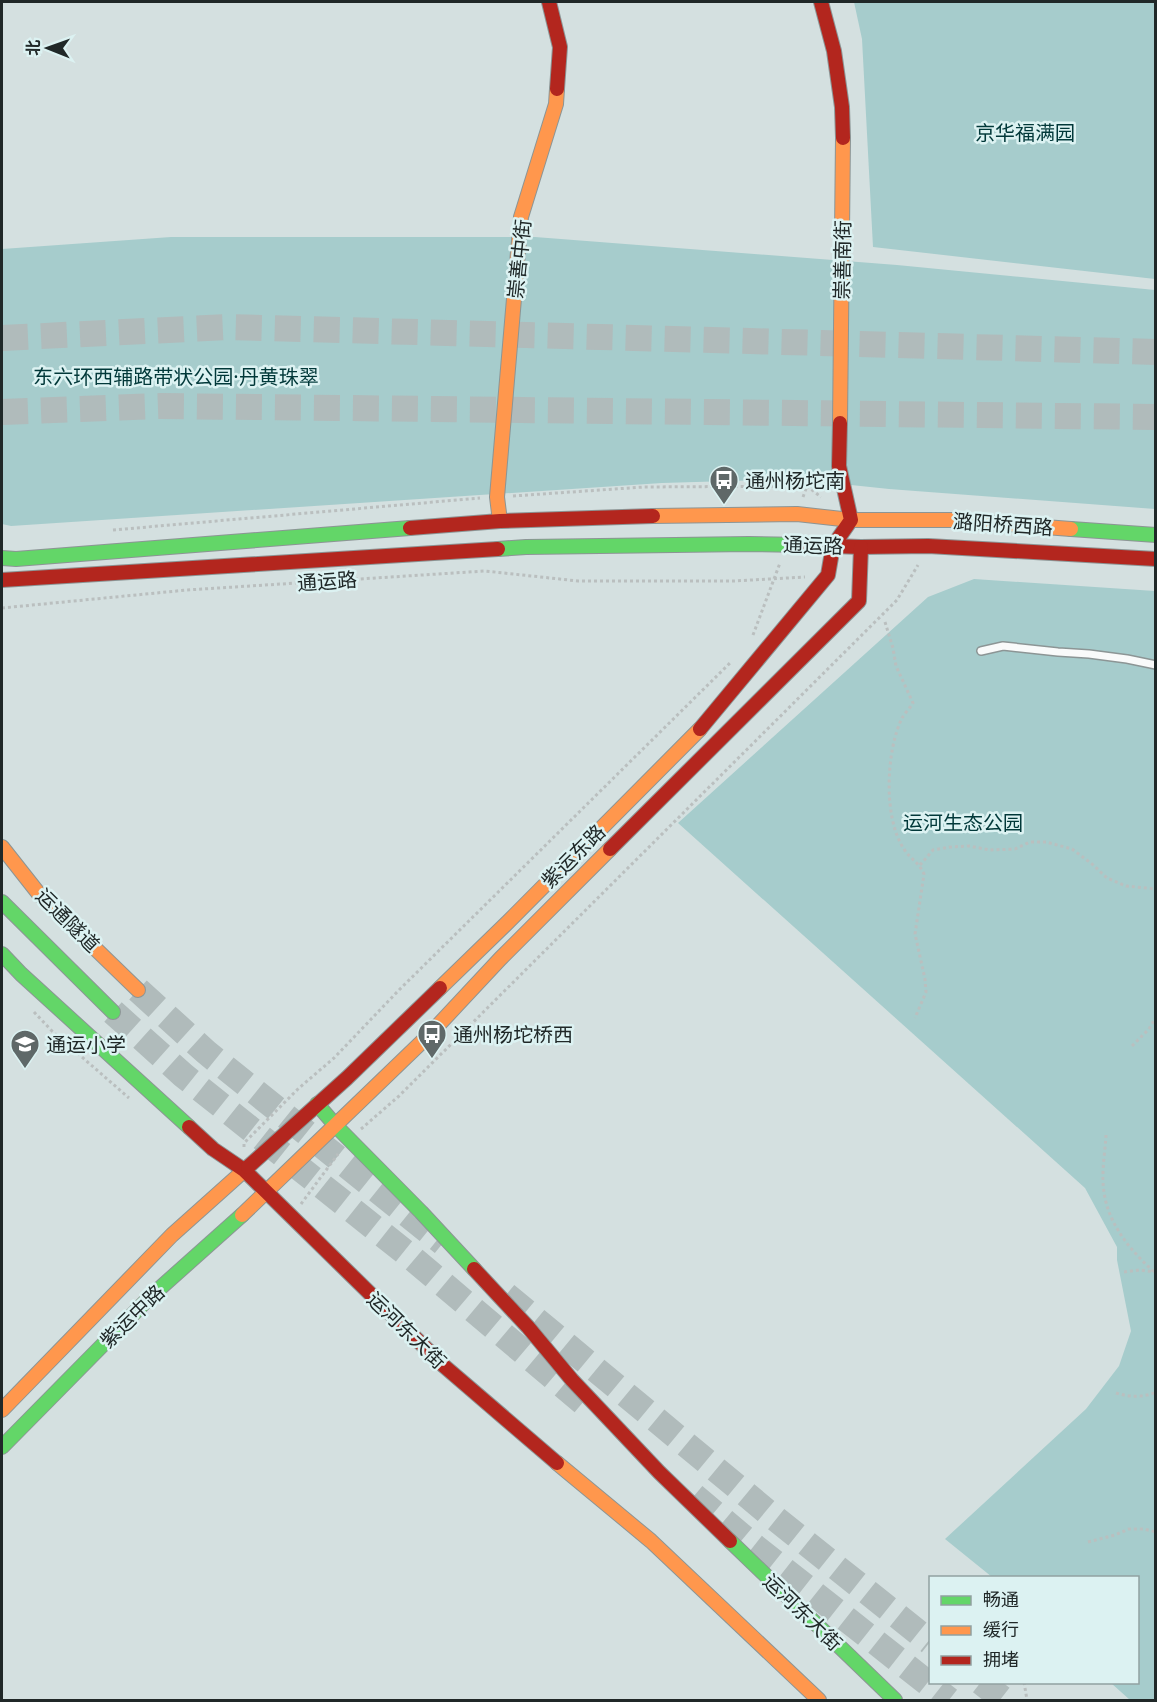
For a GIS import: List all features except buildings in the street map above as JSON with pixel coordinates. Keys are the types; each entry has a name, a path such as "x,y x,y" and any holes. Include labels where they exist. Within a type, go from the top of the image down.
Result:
{"main road":[{"name":"崇善中街","path":"500,521 497,497 521,218 556,104 560,47 549,2"},
{"name":"崇善南街","path":"821,2 834,51 842,106 844,152 839,466 851,520"},
{"name":"通运路","path":"2,558 16,559 500,521 719,514 797,514 851,520"},
{"name":"潞阳桥西路","path":"851,520 956,520 1155,534"},
{"name":"紫运东路","path":"244,1170 347,1078 508,922 698,732 828,575 833,546 851,520"},
{"name":"紫运东路","path":"267,1192 430,1034 500,958 859,601 861,547 851,520"},
{"name":"通运路","path":"2,580 526,547 749,544 861,547"},
{"name":"潞阳桥西路","path":"861,547 928,546 1155,559"},
{"name":"运通隧道","path":"2,847 39,894 138,990"},
{"name":"运通隧道","path":"2,902 113,1012"},
{"name":"运河东大街","path":"2,954 213,1149 244,1170 444,1366 651,1541 819,1701"},
{"name":"运河东大街","path":"317,1104 528,1327 572,1380 659,1472 894,1701"},
{"name":"紫运中路","path":"2,1410 172,1235 244,1170"},
{"name":"紫运中路","path":"2,1447 149,1298 267,1192"}],"lane":[{"path":"981,651 1003,646 1127,659 1155,666"}],"path":[{"path":"797,514 807,486"},
{"path":"750,643 786,545"},
{"path":"291,1218 349,1139 399,1096 897,600 928,546"},
{"name":"通运路","path":"2,608 187,590 485,571 578,581 734,581 828,575"},
{"path":"885,622 896,666 913,703 903,717 891,761 889,797 896,833 904,850 920,865 924,874 915,934 926,992 915,1018"},
{"name":"紫运东路","path":"244,1170 244,1143 334,1058 407,982 733,659"},
{"path":"920,865 933,850 969,846 990,850 1015,849 1030,842 1046,842 1072,849 1107,878 1126,886 1155,890"},
{"path":"1132,1046 1149,1029 1155,1017"},
{"path":"1106,1135 1104,1192 1110,1214 1130,1249 1154,1272"},
{"path":"1154,1272 1155,1265"},
{"path":"1124,1272 1139,1270 1154,1272"},
{"path":"1116,1393 1138,1396 1155,1392"},
{"path":"1088,1542 1129,1529 1155,1532"},
{"path":"1024,1684 1027,1701"}],"green space":[{"name":"京华福满园","path":"854,2 1155,2 1155,279 873,247 862,39"},
{"name":"东六环西辅路带状公园·丹黄珠翠","path":"171,237 535,237 897,265 1155,290 1155,509 889,489 794,479 662,483 11,526 2,524 2,249"},
{"name":"运河生态公园","path":"974,579 1155,591 1155,1700 1130,1700 1112,1684 1139,1684 1139,1576 991,1576 945,1539 1086,1409 1119,1366 1131,1331 1117,1260 1117,1247 1085,1188 678,823 928,597"}],"tunnel":[{"path":"2,338 229,327 1156,352"},
{"path":"2,412 161,406 1156,417"},
{"path":"138,990 206,1052 443,1243"},
{"path":"113,1012 183,1075 411,1257 591,1409"},
{"path":"506,1295 771,1515 929,1641"},
{"path":"694,1496 949,1700"},
{"path":"984,1684 1004,1700"}],"traffic: fast":[{"path":"2,558 16,559 410,528"},
{"path":"1071,529 1156,535"},
{"path":"498,549 804,545"},
{"path":"2,902 113,1012"},
{"path":"2,954 189,1127"},
{"path":"317,1104 474,1269"},
{"path":"2,1447 149,1298 242,1215"},
{"path":"730,1541 895,1700"}],"traffic: slow":[{"path":"500,521 497,497 521,217 556,104 557,89"},
{"path":"840,423 843,138"},
{"path":"653,516 797,514 851,520 956,520 1071,529"},
{"path":"440,988 700,729"},
{"path":"2,847 39,894 138,990"},
{"path":"242,1215 430,1034 500,959 610,849"},
{"path":"2,1410 172,1235 248,1167"},
{"path":"557,1463 651,1541 819,1700"}],"traffic: jam":[{"path":"549,2 560,47 557,89"},
{"path":"821,2 834,51 842,107 843,138"},
{"path":"700,729 828,575 833,546 851,520 839,466 840,423"},
{"path":"410,528 500,521 653,516"},
{"path":"804,545 928,546 1156,559"},
{"path":"610,849 859,601 861,547"},
{"path":"2,580 498,549"},
{"path":"248,1167 347,1078 440,988"},
{"path":"189,1127 213,1149 244,1170 444,1366 557,1463"},
{"path":"474,1269 528,1327 572,1380 659,1472 730,1541"}],"place":[{"name":"通州杨坨南","path":"724,506"},
{"name":"通州杨坨桥西","path":"432,1060"},
{"name":"通运小学","path":"25,1070"}]}
